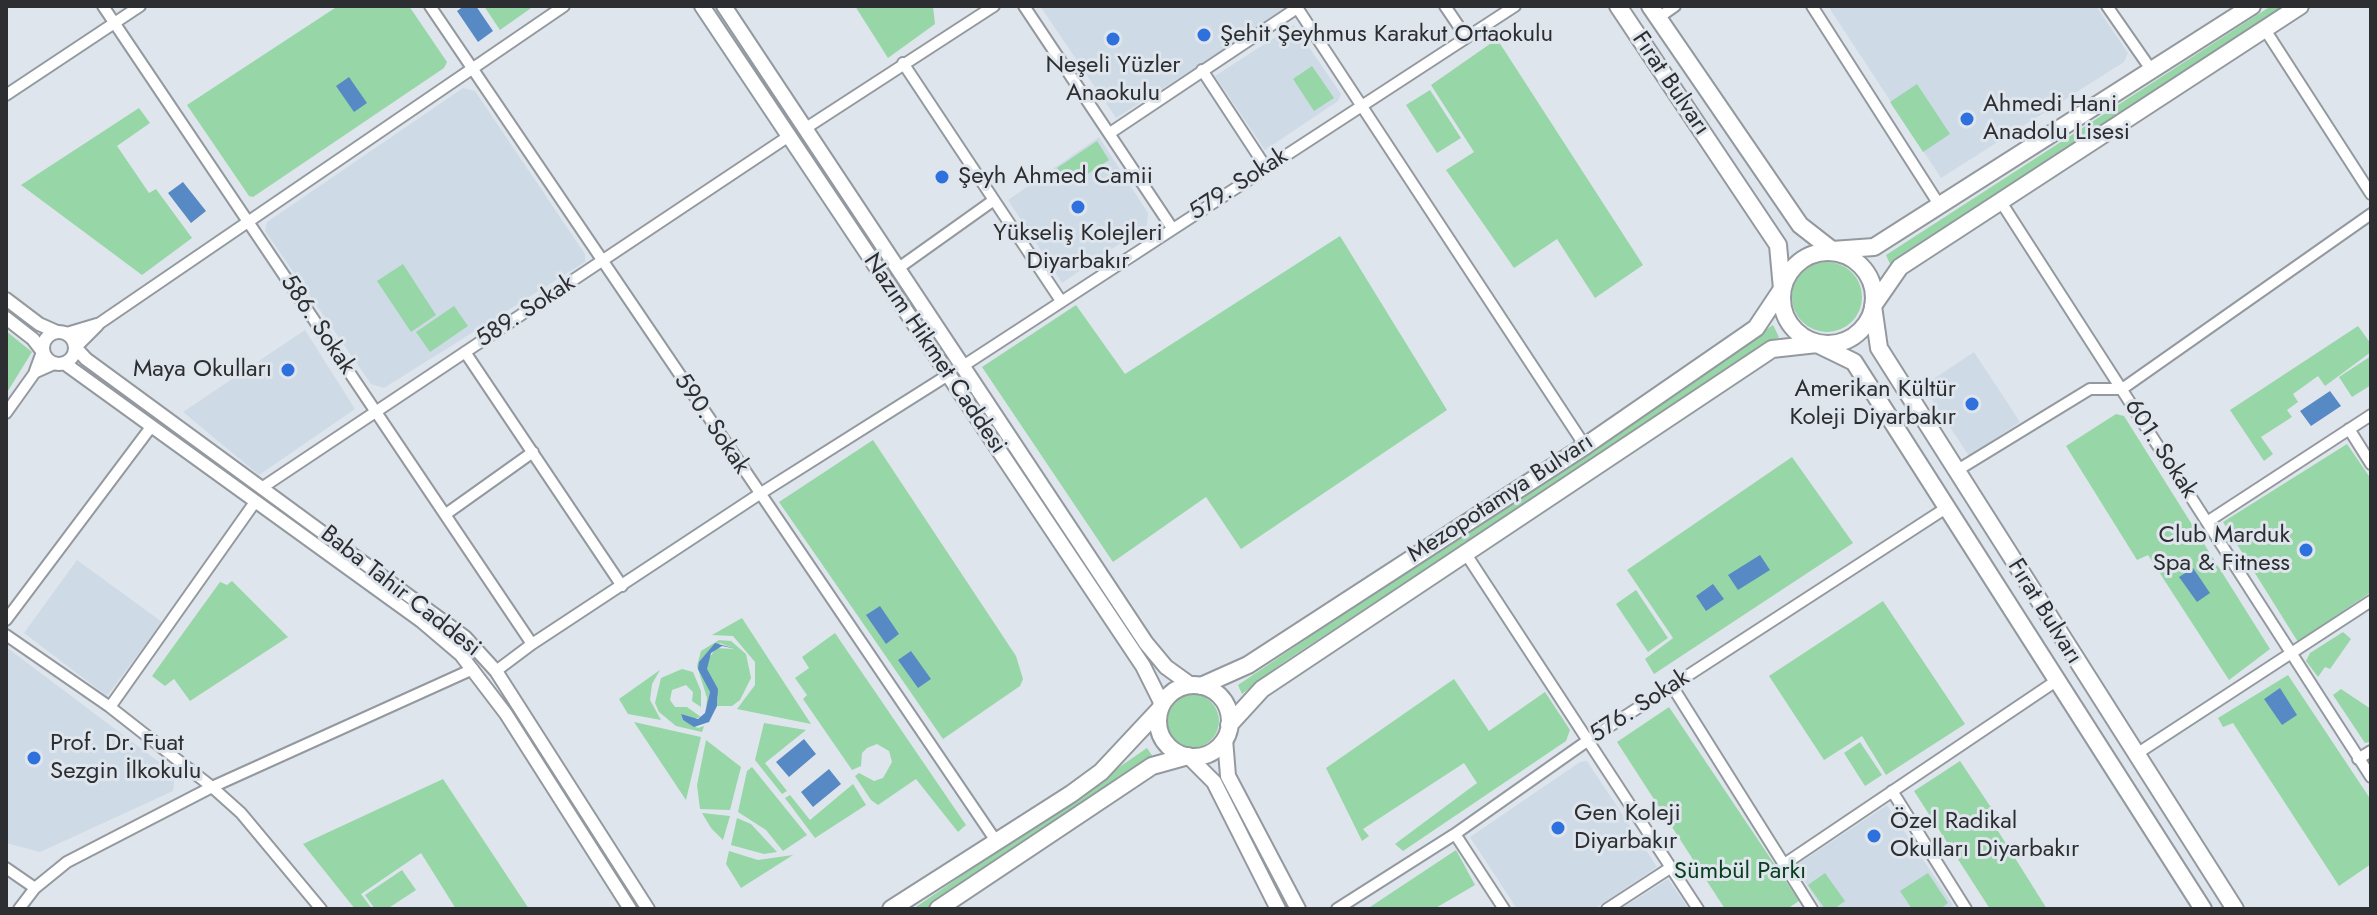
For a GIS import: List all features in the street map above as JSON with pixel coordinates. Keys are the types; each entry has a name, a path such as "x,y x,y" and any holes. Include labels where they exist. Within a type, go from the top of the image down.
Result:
{"main road":[{"name":"Nazım Hikmet Caddesi","path":"702,6 1143,666 1161,707"},
{"name":"Nazım Hikmet Caddesi","path":"724,6 900,267 1146,643 1166,667 1196,685"},
{"name":"Fırat Bulvarı","path":"1618,6 1778,245 1782,289"},
{"path":"1832,250 1860,264 1874,291 1873,306 1869,320 1848,340 1817,344 1794,330 1786,318 1782,289 1794,265 1805,257 1832,250 1874,247 2150,68 2252,6"},
{"path":"1873,306 1900,267 2300,6"},
{"name":"Fırat Bulvarı","path":"1654,12 1800,225 1832,250"},
{"name":"Mezopotamya Bulvarı","path":"1196,685 1248,665 1585,446 1756,328 1782,289"},
{"name":"Fırat Bulvarı","path":"1873,306 1879,348 2235,909"},
{"name":"Fırat Bulvarı","path":"1817,344 1854,362 2203,909"},
{"name":"Mezopotamya Bulvarı","path":"1227,732 1262,689 1464,551 1772,349 1817,344"},
{"path":"891,909 1101,772 1177,689 1196,685 1222,700 1227,732 1228,776 1298,909"},
{"path":"1161,707 1158,724 1163,740 1175,751 1188,756 1214,782 1278,909"},
{"path":"938,909 1152,766 1209,753 1227,732"}],"street":[{"name":"586. Sokak","path":"103,6 532,644"},
{"path":"6,95 140,6"},
{"name":"590. Sokak","path":"430,6 758,495 996,841"},
{"path":"36,371 72,357 75,347 97,325 564,6"},
{"path":"806,128 994,6"},
{"path":"1024,6 1172,228"},
{"path":"1445,6 1466,37"},
{"name":"579. Sokak","path":"963,366 1265,166 1364,106 1515,6"},
{"path":"1654,12 1675,6"},
{"path":"1812,6 1940,206"},
{"path":"2107,6 2150,68"},
{"path":"1110,133 1297,7 1585,446"},
{"path":"2264,28 2371,194"},
{"path":"903,63 1061,301"},
{"path":"1202,70 1265,166"},
{"name":"589. Sokak","path":"263,487 374,410 603,262 789,136"},
{"path":"900,267 994,200"},
{"name":"601. Sokak","path":"2001,202 2371,777"},
{"path":"1956,471 2090,389 2122,389 2371,214"},
{"path":"6,299 39,324 62,333 75,347"},
{"path":"6,318 59,363"},
{"path":"6,413 36,371 44,341 62,333 97,325"},
{"name":"Baba Tahir Caddesi","path":"75,347 86,359 465,637 496,671 648,909"},
{"path":"465,352 622,586"},
{"name":"Baba Tahir Caddesi","path":"59,363 421,621 473,669 630,909"},
{"path":"496,671 758,495 948,375"},
{"path":"2207,522 2371,415"},
{"path":"6,620 151,427"},
{"path":"2349,429 2371,464"},
{"path":"446,514 533,452"},
{"path":"110,707 255,502"},
{"name":"576. Sokak","path":"1337,909 1455,834 1590,739 1946,508"},
{"path":"1464,551 1590,739 1698,909"},
{"path":"2135,755 2371,601"},
{"path":"6,635 110,707 212,787 241,813 321,909"},
{"path":"19,909 35,888 67,862 212,787 473,669"},
{"path":"1783,865 2056,681"},
{"path":"1672,686 1812,909"},
{"path":"2358,759 2371,751"},
{"path":"1892,791 1965,909"},
{"path":"1455,834 1504,909"},
{"path":"6,868 35,888"},
{"path":"1607,909 1670,868"}],"shaded area":[{"name":"Neşeli Yüzler Anaokulu","path":"1040,6 1283,6 1286,10 1116,118"},
{"name":"Ahmedi Hani Anadolu Lisesi","path":"1828,6 2096,6 2128,53 2124,62 1941,178"},
{"path":"1294,25 1341,94 1338,101 1265,150 1215,76"},
{"path":"463,88 475,91 585,254 585,262 384,388 371,384 265,231 267,222"},
{"name":"Yükseliş Kolejleri Diyarbakır","path":"1099,137 1148,213 1147,225 1062,283 1008,200"},
{"name":"Maya Okulları","path":"305,330 355,409 259,475 183,412"},
{"name":"Amerikan Kültür Koleji Diyarbakır","path":"1974,352 2020,422 1969,456 1923,386"},
{"path":"77,560 162,622 107,696 24,633"},
{"path":"6,647 175,774 173,791 40,852 6,843"},
{"name":"Gen Koleji Diyarbakır","path":"1587,761 1657,867 1594,909 1517,909 1470,837 1580,762"},
{"name":"Özel Radikal Okulları Diyarbakır","path":"1887,805 1953,905 1947,909 1822,909 1795,866"},
{"path":"1668,879 1689,909 1621,909"}],"green space":[{"path":"338,6 409,6 447,62 444,68 253,197 249,196 187,105"},
{"path":"484,6 534,6 500,30"},
{"path":"855,6 933,6 935,24 888,58"},
{"path":"2271,6 2284,6 1890,264 1886,255"},
{"path":"1497,39 1643,265 1595,298 1557,239 1514,268 1446,170 1474,152 1431,85"},
{"path":"1312,66 1334,98 1314,111 1293,79"},
{"path":"1917,84 1950,134 1923,152 1890,102"},
{"path":"1430,90 1461,138 1437,153 1406,105"},
{"path":"139,108 150,123 117,146 149,193 156,189 192,238 142,275 21,185"},
{"path":"1097,141 1109,160 1069,186 1057,168"},
{"path":"1340,236 1447,410 1241,549 1206,497 1113,562 982,367 1076,305 1125,374"},
{"path":"1827,262 1852,272 1862,297 1852,322 1827,332 1802,322 1792,297 1802,272"},
{"path":"403,264 436,315 411,332 377,281"},
{"path":"454,306 468,326 430,352 416,332"},
{"path":"1773,325 1779,337 1284,662 1242,694 1238,685"},
{"path":"2358,326 2371,344 2371,352 2325,386 2318,376 2293,394 2298,402 2287,410 2292,417 2261,437 2273,454 2264,461 2230,410"},
{"path":"6,331 32,352 6,394"},
{"path":"2371,356 2371,385 2352,397 2339,377"},
{"path":"2116,414 2124,416 2270,649 2229,680 2148,555 2137,560 2066,446"},
{"path":"873,440 1016,656 1023,679 1020,686 943,739 779,502"},
{"name":"Club Marduk Spa & Fitness","path":"2347,444 2371,479 2371,592 2298,642 2223,522"},
{"path":"1792,457 1853,543 1654,674 1645,659 1673,638 1627,570"},
{"path":"232,581 288,637 190,701 174,679 165,686 152,676 220,582 227,585"},
{"path":"1636,590 1668,638 1648,652 1616,604"},
{"path":"1883,601 1965,724 1886,775 1862,736 1824,760 1769,676"},
{"path":"742,618 811,724 737,709 755,685 755,662 733,636 712,635"},
{"path":"2343,632 2351,639 2330,669 2325,667 2318,677 2306,661 2310,653"},
{"path":"835,633 966,825 958,832 916,779 878,805 871,800 855,776 859,773 874,781 883,778 892,762 889,751 877,744 867,748 862,753 861,766 852,770 803,699 807,695 795,678 809,668 802,657"},
{"path":"719,640 731,641 746,654 751,678 740,700 732,706 717,706 718,697 707,671 707,661 716,648 735,649 720,643 699,662 710,692 706,712 707,698 697,666 701,651"},
{"path":"682,669 693,672 701,691 701,707 692,701 693,692 686,685 672,690 670,700 675,707 687,707 701,717 692,719 681,714 683,720 698,728 704,726 702,732 676,726 659,712 655,703 661,678"},
{"path":"660,670 652,684 650,700 661,720 628,714 619,699"},
{"path":"2288,675 2371,800 2371,864 2339,886 2233,723 2223,727 2218,718"},
{"path":"1454,679 1489,731 1545,692 1570,730 1566,741 1403,851 1395,844 1477,783 1464,763 1363,829 1369,836 1362,841 1326,768"},
{"path":"2341,689 2371,709 2369,742 2365,743 2333,695"},
{"path":"1192,694 1211,702 1219,721 1211,740 1192,748 1173,740 1165,721 1173,702"},
{"name":"Sümbül Parkı","path":"1669,707 1799,901 1787,909 1725,909 1617,742"},
{"path":"634,722 701,737 686,800"},
{"path":"764,723 806,730 765,763 787,791 782,794 755,760"},
{"path":"706,740 741,767 730,810 700,809 697,785"},
{"path":"1860,742 1882,775 1865,786 1844,753"},
{"path":"1147,748 1153,757 927,909 913,909"},
{"path":"1960,761 1998,818 1993,823 2047,909 1990,909 1914,791"},
{"path":"752,767 807,835 783,851 766,830 738,812 747,771"},
{"path":"443,779 529,909 456,909 421,853 361,894 372,909 355,909 303,844"},
{"path":"853,784 866,805 815,838 785,798 790,795 810,820"},
{"path":"702,813 730,816 723,840 711,828"},
{"path":"737,818 751,824 777,852 764,854 731,845"},
{"path":"1456,850 1475,885 1434,909 1367,909"},
{"path":"729,851 758,860 793,855 741,888 726,864"},
{"path":"402,870 416,890 387,909 375,909 365,895"},
{"path":"1825,873 1845,901 1834,909 1825,909 1808,885"},
{"path":"1928,873 1948,903 1940,909 1912,909 1900,891"}],"water":[{"path":"464,6 476,6 493,31 478,42 457,11"},
{"path":"349,77 367,103 354,112 336,86"},
{"path":"183,182 206,211 191,223 168,193"},
{"path":"2330,391 2341,406 2311,426 2300,411"},
{"path":"1760,555 1770,570 1738,590 1728,575"},
{"path":"2193,568 2210,593 2197,602 2179,577"},
{"path":"1713,584 1724,599 1706,611 1696,596"},
{"path":"880,606 899,634 886,644 866,615"},
{"path":"715,643 736,649 722,646 711,653 707,669 718,689 717,706 709,722 694,727 683,720 681,714 698,719 705,713 710,692 698,669 699,662"},
{"path":"911,651 931,679 918,688 898,660"},
{"path":"2280,688 2297,715 2282,725 2264,699"},
{"path":"804,739 816,754 789,777 776,762"},
{"path":"829,769 841,784 813,807 801,792"}],"place":[{"name":"Şehit Şeyhmus Karakut Ortaokulu","path":"1204,35"},
{"name":"Neşeli Yüzler Anaokulu","path":"1113,39"},
{"name":"Ahmedi Hani Anadolu Lisesi","path":"1967,119"},
{"name":"Şeyh Ahmed Camii","path":"942,177"},
{"name":"Yükseliş Kolejleri Diyarbakır","path":"1078,207"},
{"name":"Maya Okulları","path":"288,370"},
{"name":"Amerikan Kültür Koleji Diyarbakır","path":"1972,404"},
{"name":"Club Marduk Spa & Fitness","path":"2306,550"},
{"name":"Prof. Dr. Fuat Sezgin İlkokulu","path":"34,758"},
{"name":"Gen Koleji Diyarbakır","path":"1558,828"},
{"name":"Özel Radikal Okulları Diyarbakır","path":"1874,836"}]}
